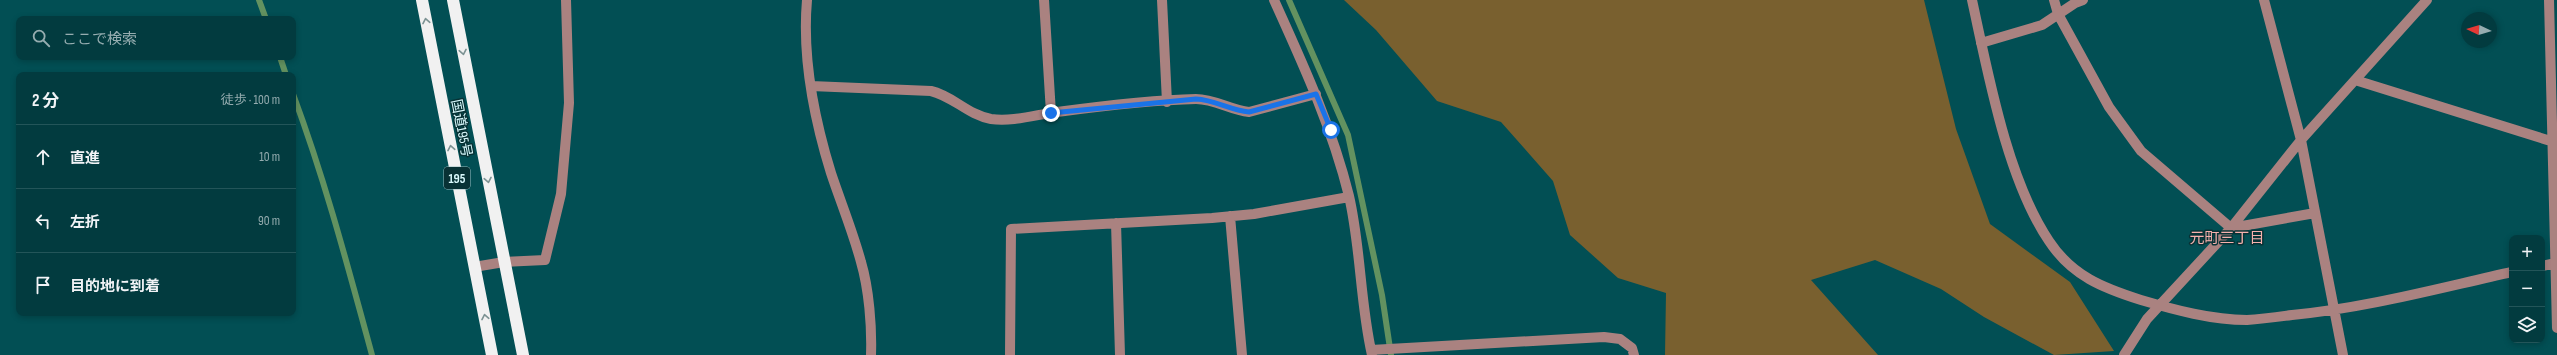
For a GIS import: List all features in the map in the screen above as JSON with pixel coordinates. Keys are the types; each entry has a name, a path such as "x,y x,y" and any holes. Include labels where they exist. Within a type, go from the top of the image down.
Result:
{"highway":[{"name":"国道195号","path":"422,0 492,355"},
{"name":"国道195号","path":"452,0 523,355"}],"street":[{"path":"474,267 504,262 546,260 560,202 569,103 566,0"},
{"path":"808,0 805,26 811,86 816,114 831,172 862,263 872,337 871,355"},
{"path":"1044,0 1051,113"},
{"path":"1162,0 1167,102"},
{"path":"1274,0 1331,130 1349,197 1371,353 1383,350 1412,348 1473,346 1604,337 1620,339 1632,348 1634,355"},
{"path":"1972,0 1998,112 2020,184 2034,217 2050,242 2086,279 2117,293 2159,305 2223,318 2248,320 2334,311 2509,273"},
{"path":"2054,0 2058,14 2109,107 2140,151 2231,228"},
{"path":"1981,43 2042,25 2083,0"},
{"path":"2264,0 2302,140 2342,355"},
{"path":"2124,355 2147,319 2231,228 2302,140 2427,0"},
{"path":"2549,0 2555,143 2557,328"},
{"path":"2355,80 2555,143"},
{"path":"811,86 931,91 946,96 973,114 991,119 1015,119 1051,113 1204,100 1249,112 1316,94"},
{"path":"1010,355 1011,229 1230,216 1349,197"},
{"path":"2231,228 2315,213"},
{"path":"1230,216 1242,355"},
{"path":"1116,223 1120,355"},
{"path":"2545,265 2556,263"}],"shaded area":[{"path":"1344,0 1924,0 1956,129 1990,224 2070,282 2114,351 2054,355 1984,317 1941,289 1875,260 1811,280 1878,355 1665,355 1666,293 1618,278 1570,235 1553,181 1501,122 1437,101 1376,30"}],"waterway":[{"path":"259,0 265,16"},
{"path":"1289,0 1348,135 1382,295 1391,355"},
{"path":"281,60 285,72"},
{"path":"296,102 326,191 372,355"}],"district":[{"name":"元町三丁目","path":"2227,238"}],"route":[{"path":"1051,113 1196,99 1218,103 1240,111 1249,112 1277,106 1316,94 1331,130"}]}
